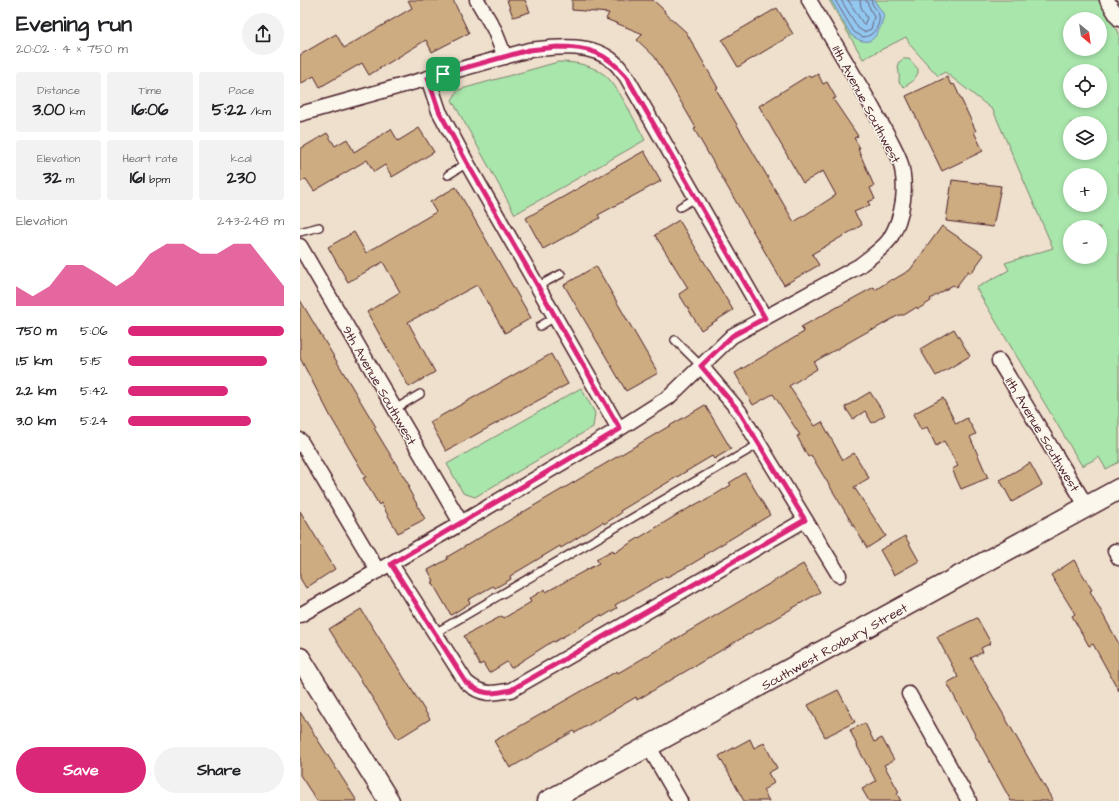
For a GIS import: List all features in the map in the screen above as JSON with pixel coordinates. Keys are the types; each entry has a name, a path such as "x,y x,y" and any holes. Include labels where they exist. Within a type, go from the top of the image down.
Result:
{"main road":[{"name":"Southwest Roxbury Street","path":"548,801 1119,489"},
{"path":"300,658 389,801"}],"street":[{"path":"477,0 494,29 505,57"},
{"name":"11th Avenue Southwest","path":"300,616 620,429 669,397 732,336 859,266 875,254 888,240 900,214 904,186 903,171 898,156 866,96 809,0"},
{"path":"1108,0 1119,19"},
{"path":"300,114 529,50 557,47 577,47 597,52 613,62 626,76 765,318"},
{"path":"428,78 439,111 467,163 620,429"},
{"name":"9th Avenue Southwest","path":"300,246 461,523"},
{"name":"11th Avenue Southwest","path":"999,361 1087,507"},
{"path":"701,366 727,394 760,444 839,575"},
{"path":"300,440 378,571"},
{"path":"391,564 466,682 480,692 494,694 511,690 805,520"},
{"path":"909,694 969,801"},
{"path":"649,747 680,801"}],"lane":[{"path":"448,175 467,163"},
{"path":"680,207 696,198"},
{"path":"300,232 319,227"},
{"path":"538,286 561,274"},
{"path":"540,326 555,317"},
{"path":"675,340 701,366"},
{"path":"394,409 420,394"},
{"path":"435,633 760,444"}],"green space":[{"path":"829,0 1099,0 1106,12 1063,12 1063,56 1107,56 1107,13 1119,33 1119,462 1106,469 1099,457 1082,466 976,288 1009,270 1005,263 1053,248 993,110 945,72 938,76 911,46 906,37 863,59"},
{"path":"903,59 909,59 918,69 918,73 913,81 904,87 899,82 898,66 898,63"},
{"path":"558,62 575,63 586,66 597,70 608,78 620,94 645,140 515,214 452,100 458,90"},
{"path":"581,388 595,413 593,427 475,497 463,493 447,464"}],"water":[{"path":"831,0 874,0 884,15 880,28 874,38 869,41 864,41 858,40 851,35"}],"building":[{"path":"408,0 453,0 469,33 432,52 426,40 369,75 362,63 320,87 314,76 300,84 300,55 336,34 344,48 412,8"},
{"path":"507,0 525,0 530,12 513,17"},
{"path":"572,0 653,0 686,32 718,88 716,89 794,222 836,195 823,171 803,183 759,106 809,75 811,78 818,74 823,84 827,82 836,98 833,99 858,136 854,138 860,148 858,149 874,186 870,188 875,199 868,202 870,205 854,212 862,225 812,254 819,265 784,285 694,129 696,128 655,57 637,40 643,34 606,19 609,13 572,10"},
{"path":"777,8 793,34 738,67 722,40"},
{"path":"947,77 951,85 954,84 976,131 974,132 983,151 942,171 906,96"},
{"path":"419,128 434,152 392,177 385,165 374,172 367,160 314,191 306,179 300,182 300,149 327,133 335,146 347,139 354,152 391,129 398,141"},
{"path":"644,151 661,181 598,215 600,218 543,249 526,218"},
{"path":"952,180 1001,186 993,227 946,221"},
{"path":"456,187 531,318 505,333 477,285 408,322 435,372 409,387 367,312 400,292 383,262 348,282 328,247 354,232 366,253 436,212 430,202"},
{"path":"679,220 733,310 701,330 679,294 688,288 655,235"},
{"path":"942,226 984,255 971,273 968,271 956,287 953,285 930,299 931,301 918,309 917,307 904,315 899,315 814,362 817,369 789,386 815,426 822,422 843,460 854,453 869,478 854,487 886,536 867,548 811,455 808,457 797,436 800,435 773,394 753,405 735,373 804,332 801,327 874,287 875,290 910,270"},
{"path":"596,266 658,373 626,391 564,285"},
{"path":"300,300 376,427 374,428 410,487 408,488 425,519 398,533 381,503 379,505 363,478 366,477 332,419 300,358"},
{"path":"954,329 970,356 936,376 920,349"},
{"path":"551,354 568,384 446,451 430,422"},
{"path":"870,392 885,415 872,423 865,411 853,419 845,407"},
{"path":"943,398 956,424 967,418 976,434 970,437 988,478 961,489 952,469 958,466 944,441 936,446 927,427 921,430 913,414"},
{"path":"705,405 731,449 714,459 712,456 620,511 621,513 604,524 603,522 561,548 560,546 510,576 511,579 495,588 493,586 468,600 470,603 451,615 432,582 434,581 428,570 448,559 447,557"},
{"path":"1030,463 1042,485 1012,502 1000,480"},
{"path":"745,473 770,515 690,565 667,577 666,576 615,605 617,608 602,617 601,615 554,642 553,641 511,668 507,662 489,673 483,663 480,665 464,636 502,616 504,618 531,602 529,599 545,589 546,592 599,563 596,559 613,550 614,553 680,513 702,501 703,502 731,485 729,483"},
{"path":"300,511 335,569 306,588 300,578"},
{"path":"905,536 919,561 894,575 880,550"},
{"path":"1074,560 1092,590 1090,591 1119,644 1119,691 1093,644 1089,646 1072,616 1075,614 1051,575"},
{"path":"803,564 820,592 637,700 636,697 575,733 574,731 510,768 494,741 617,671 618,673"},
{"path":"361,609 430,719 398,739 329,629"},
{"path":"977,618 991,643 981,648 983,652 971,658 1053,801 1011,801 947,683 958,677 937,637"},
{"path":"838,690 855,722 825,737 808,705"},
{"path":"300,712 357,801 317,801 300,775"},
{"path":"865,723 874,742 882,738 894,760 884,765 899,792 897,794 901,801 869,801 862,789 876,781 850,730"},
{"path":"750,739 754,748 764,743 777,768 768,773 774,783 763,790 769,801 744,801 719,756"}],"route":[{"path":"557,47 577,47 597,52 613,62 626,76 765,318 732,336 701,366 727,394 739,411 777,471 805,520 511,690 494,694 480,692 466,682 391,564 620,429 467,163 439,111 428,78 443,74 529,50 557,47"}]}
